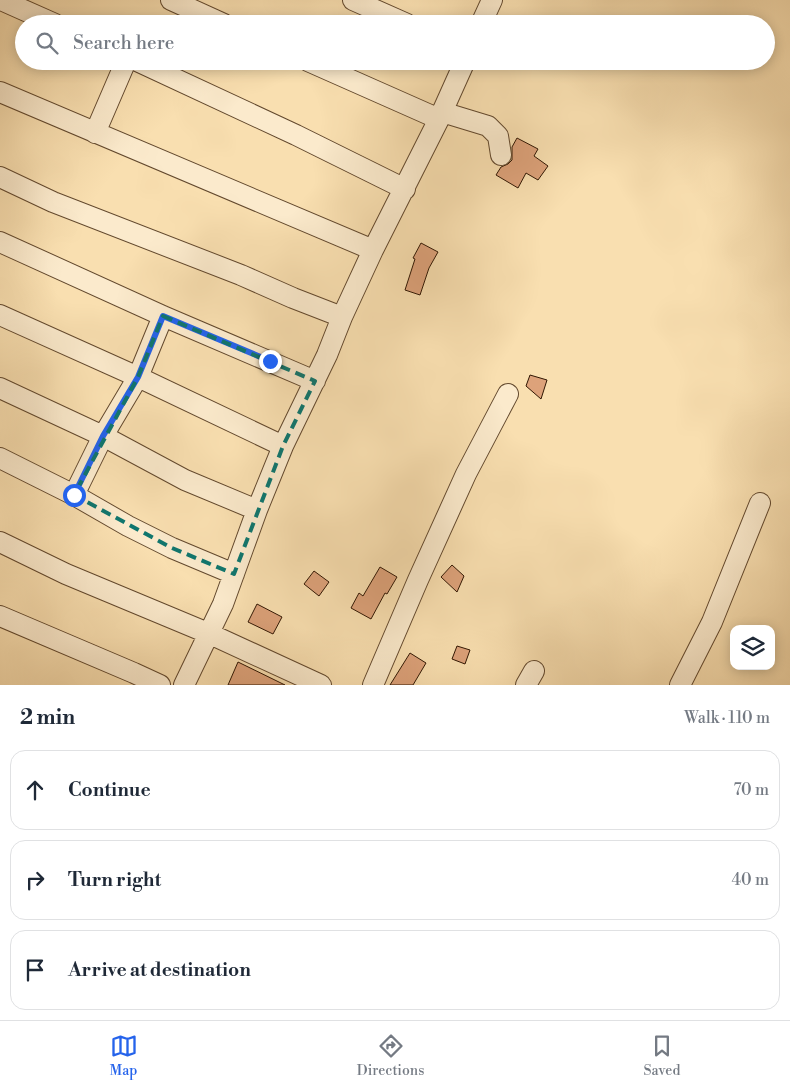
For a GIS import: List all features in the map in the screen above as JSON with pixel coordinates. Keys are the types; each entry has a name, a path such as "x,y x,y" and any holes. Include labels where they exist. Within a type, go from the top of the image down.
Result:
{"street":[{"path":"1,0 35,15"},
{"path":"171,0 204,15"},
{"path":"353,0 386,15"},
{"path":"486,15 492,0"},
{"path":"95,133 122,70"},
{"path":"156,70 296,135 405,189"},
{"path":"330,70 441,116 488,126 498,136 501,155"},
{"path":"184,685 210,634 283,446 315,381 373,250 441,116 461,70"},
{"path":"0,92 373,250"},
{"path":"0,176 54,202 241,275 342,317"},
{"path":"0,242 163,316 315,381"},
{"path":"0,314 283,446"},
{"path":"74,495 103,436 138,377 163,316"},
{"path":"0,388 103,436 185,480 257,510"},
{"path":"373,685 466,474 508,394"},
{"path":"0,458 74,495 128,526 234,574"},
{"path":"680,685 712,622 760,503"},
{"path":"0,542 66,574 210,634 296,679 321,685"},
{"path":"0,616 160,685"}],"highlighted area":[{"path":"163,316 315,381 283,446 234,574 172,548 74,495 138,377"}],"building":[{"path":"517,138 538,149 534,156 548,166 538,180 526,173 518,188 496,175 501,167 512,160 512,147"},
{"path":"421,243 438,252 429,268 420,295 405,290 415,259 413,258"},
{"path":"530,375 547,380 541,399 526,386"},
{"path":"452,565 464,576 457,592 441,577"},
{"path":"380,567 397,577 387,594 385,593 371,619 351,608 359,593 363,596"},
{"path":"314,571 329,582 319,596 304,584"},
{"path":"257,604 282,617 273,634 248,622"},
{"path":"457,646 470,650 465,664 452,659"},
{"path":"410,653 426,663 413,685 390,685"},
{"path":"238,662 285,685 228,685"}],"route":[{"path":"74,495 103,436 138,377 163,316 270,361"}]}
